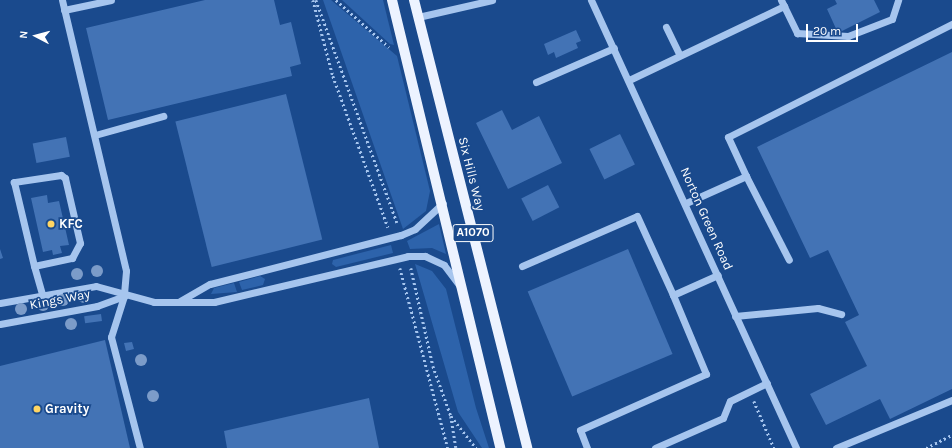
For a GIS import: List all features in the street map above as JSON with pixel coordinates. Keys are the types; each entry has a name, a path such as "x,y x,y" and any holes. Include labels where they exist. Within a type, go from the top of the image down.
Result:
{"main road":[{"name":"A1070","path":"392,0 444,203 500,448"},
{"name":"Six Hills Way","path":"414,0 527,448"}],"street":[{"path":"62,0 126,271 124,296 111,337 140,448"},
{"path":"64,10 111,0"},
{"path":"418,18 492,0"},
{"name":"Norton Green Road","path":"591,0 686,203 735,316 796,448"},
{"path":"629,80 783,3 797,33 848,36 892,19 898,0"},
{"path":"789,260 746,176 728,137 952,24"},
{"path":"666,27 679,54"},
{"path":"536,82 614,48"},
{"path":"95,135 163,116"},
{"path":"34,266 72,258 80,243 65,178 61,175 14,182 34,266 42,294"},
{"path":"686,203 746,176"},
{"path":"179,301 210,284 401,235 415,229 444,203"},
{"path":"522,266 637,216 673,295 706,374 580,430 587,448"},
{"name":"Kings Way","path":"0,303 42,294 96,286 124,296 154,302 214,302 408,256 426,256 444,266 464,290"},
{"path":"673,295 718,275"},
{"name":"Kings Way","path":"0,324 98,306 124,296"},
{"path":"735,316 818,308 841,314"},
{"path":"655,448 723,418 730,401 767,383"},
{"path":"836,448 952,400"}],"path":[{"path":"315,0 401,235"},
{"path":"315,0 332,76 392,238"},
{"path":"336,0 393,50 406,55"},
{"path":"408,256 433,366 451,416 456,448"},
{"path":"398,258 448,448"},
{"path":"750,391 774,448"},
{"path":"451,416 476,448"},
{"path":"926,448 952,435"}],"shaded area":[{"path":"323,0 331,0 397,56 430,191 426,211 403,229"},
{"path":"342,0 383,0 394,45 390,44"},
{"path":"439,224 446,254 432,248 410,249 407,241"},
{"path":"391,245 393,253 336,267 332,264 333,260"},
{"path":"415,264 432,271 446,289 476,408 489,448 482,448 458,412"},
{"path":"260,276 265,279 263,285 242,290 239,282"},
{"path":"234,283 237,292 211,294 214,288"}],"building":[{"path":"205,0 274,0 280,25 291,22 301,64 290,67 292,76 108,120 86,28"},
{"path":"835,0 874,0 880,12 838,33 827,9 837,4"},
{"path":"576,30 581,41 576,43 578,48 556,58 554,52 548,55 544,44"},
{"path":"952,52 952,389 890,419 880,399 826,425 810,394 867,366 845,322 859,315 828,250 810,258 757,147"},
{"path":"286,94 322,240 212,267 175,122"},
{"path":"502,110 512,130 539,116 562,163 508,189 476,123"},
{"path":"620,134 635,165 604,179 589,149"},
{"path":"66,137 70,157 36,163 33,143"},
{"path":"548,185 559,207 533,221 521,199"},
{"name":"KFC","path":"47,195 48,203 59,201 69,245 60,246 62,253 53,255 52,250 43,252 31,198"},
{"path":"0,249 3,258 0,259"},
{"path":"628,249 673,354 572,397 528,292"},
{"path":"101,314 102,321 85,323 84,316"},
{"path":"105,340 130,448 0,448 0,366"},
{"path":"132,342 134,349 126,351 124,343"},
{"path":"369,398 379,448 227,448 224,431"}],"place":[{"name":"KFC","path":"51,224"},
{"name":"Gravity","path":"37,409"}]}
